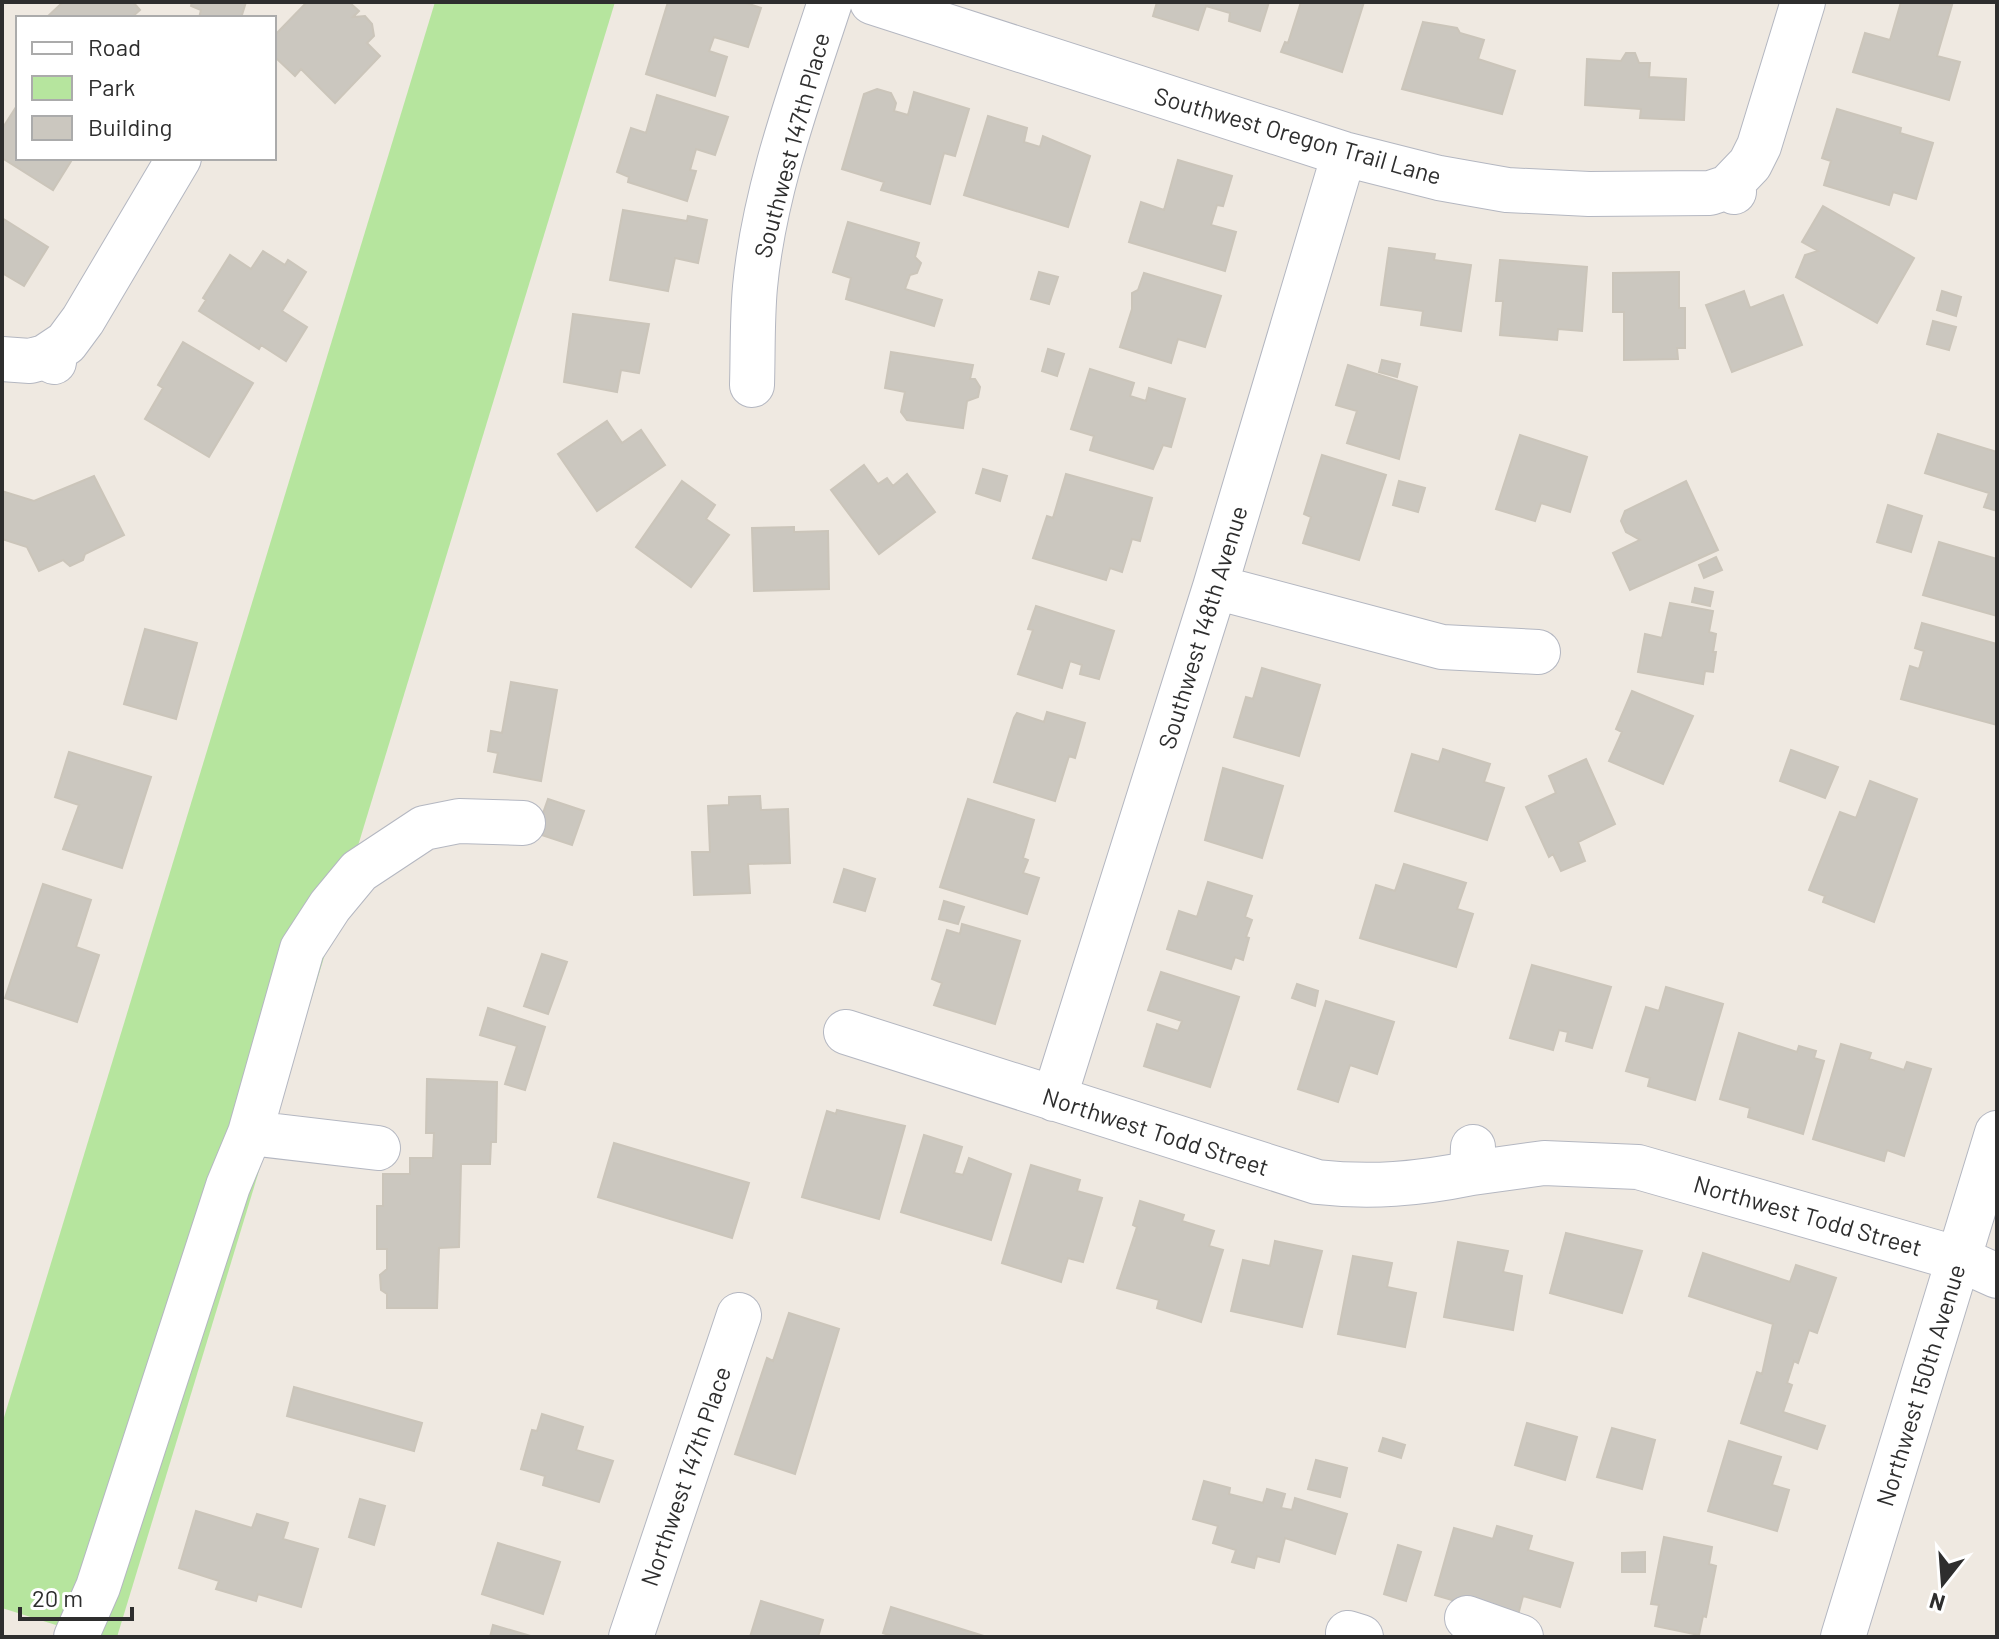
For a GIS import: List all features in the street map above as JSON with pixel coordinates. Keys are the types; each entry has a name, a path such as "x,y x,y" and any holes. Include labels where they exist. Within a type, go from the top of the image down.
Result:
{"street":[{"name":"Southwest 147th Place","path":"752,385 755,286 766,224 799,99 830,2"},
{"name":"Southwest Oregon Trail Lane","path":"872,2 1344,154 1439,178 1507,190 1676,195 1731,190 1750,164 1759,146 1803,2"},
{"name":"Southwest 148th Avenue","path":"1054,1099 1215,587 1344,154"},
{"path":"2,359 50,359 66,343 83,320 178,160"},
{"path":"1215,587 1442,647 1538,652"},
{"path":"76,1637 98,1587 218,1217 250,1133 302,949 359,871 424,828 459,821 523,823"},
{"name":"Northwest Todd Street","path":"846,1032 1317,1182 1413,1185 1472,1160 1638,1167 1978,1268"},
{"path":"250,1133 378,1148"},
{"name":"Northwest 150th Avenue","path":"1843,1637 1978,1268 1997,1133"},
{"name":"Northwest 147th Place","path":"631,1637 739,1315"},
{"path":"1467,1618 1521,1637"}],"green space":[{"path":"435,2 615,2 117,1637 94,1637 2,1608 2,1424"}],"building":[{"path":"63,2 133,2 140,10 133,16 48,16"},
{"path":"192,2 246,2 242,16 200,16 201,10 191,6"},
{"path":"307,2 349,2 359,11 353,17 365,16 372,24 374,36 367,43 380,56 335,103 301,69 295,76 276,58 276,34"},
{"path":"668,2 743,2 761,8 748,47 714,37 709,51 727,57 715,96 646,74"},
{"path":"1157,2 1269,2 1260,31 1229,21 1230,13 1206,6 1198,30 1153,16"},
{"path":"1301,2 1364,2 1342,72 1281,52 1285,42 1288,43"},
{"path":"1901,2 1952,5 1937,56 1960,62 1949,100 1853,72 1865,33 1890,40"},
{"path":"1423,22 1457,28 1460,33 1484,40 1478,59 1515,71 1502,114 1402,89"},
{"path":"1626,53 1635,53 1639,63 1650,63 1649,77 1686,79 1684,120 1640,118 1641,109 1585,105 1587,59 1621,61"},
{"path":"877,89 891,93 896,103 894,111 908,115 914,92 969,109 955,156 944,153 930,204 881,190 884,182 842,169 864,94"},
{"path":"657,95 728,117 715,155 696,149 690,170 696,171 687,201 628,182 629,177 617,172 631,128 646,133"},
{"path":"16,107 16,160 72,160 53,190 2,158 2,129"},
{"path":"1837,109 1901,128 1900,133 1933,143 1916,199 1893,192 1889,205 1824,185 1831,161 1822,158"},
{"path":"988,116 1027,128 1024,142 1040,147 1043,136 1090,156 1068,227 964,195"},
{"path":"1178,160 1232,176 1223,206 1217,205 1211,225 1236,232 1225,271 1129,242 1141,202 1164,210"},
{"path":"1823,206 1914,258 1877,323 1796,277 1805,255 1818,251 1802,242"},
{"path":"623,210 687,221 688,216 707,220 698,263 675,258 668,291 610,280"},
{"path":"2,218 48,247 24,286 2,273"},
{"path":"848,222 919,243 915,257 921,263 917,273 910,275 905,289 942,300 934,326 846,299 851,278 833,272"},
{"path":"1389,248 1435,254 1434,260 1471,265 1461,331 1421,325 1423,311 1381,305"},
{"path":"263,251 285,265 288,260 306,272 282,311 307,327 286,361 261,345 259,349 199,311 206,300 203,298 230,255 251,269"},
{"path":"1500,260 1587,267 1582,331 1558,329 1557,340 1500,335 1503,301 1496,301"},
{"path":"1039,272 1058,277 1049,304 1031,299"},
{"path":"1679,272 1679,308 1685,308 1685,348 1677,348 1678,359 1624,360 1624,312 1613,312 1613,273"},
{"path":"1144,273 1221,296 1205,347 1178,339 1171,363 1120,347 1132,309 1132,293 1138,290"},
{"path":"1744,291 1750,308 1783,295 1802,345 1732,372 1706,305"},
{"path":"1942,291 1961,297 1956,316 1937,310"},
{"path":"573,314 649,324 639,373 621,370 617,392 564,382"},
{"path":"1933,321 1956,327 1949,350 1927,344"},
{"path":"183,342 253,383 209,457 145,419 163,388 158,385"},
{"path":"1048,349 1064,354 1057,376 1042,371"},
{"path":"891,352 973,365 970,379 975,379 980,387 978,397 967,401 963,428 907,420 901,412 905,392 885,388"},
{"path":"1382,360 1400,364 1397,377 1379,372"},
{"path":"1348,365 1417,387 1399,459 1347,443 1357,411 1336,405"},
{"path":"1090,369 1134,383 1130,396 1146,401 1149,388 1185,399 1171,447 1163,445 1153,469 1090,450 1094,436 1071,429"},
{"path":"607,421 622,443 641,430 665,465 597,511 558,454"},
{"path":"1938,434 1997,452 1997,511 1984,507 1989,493 1925,473"},
{"path":"1520,435 1587,457 1570,512 1541,503 1535,521 1496,509"},
{"path":"1322,455 1386,475 1359,560 1303,543 1311,517 1304,514"},
{"path":"864,465 878,484 887,478 893,486 907,474 935,512 879,554 831,490"},
{"path":"983,469 1007,476 1000,501 976,493"},
{"path":"1066,474 1152,498 1140,541 1132,539 1122,572 1110,568 1106,580 1033,558 1047,516 1053,518"},
{"path":"94,476 124,535 85,554 83,560 70,566 63,560 39,571 27,547 2,539 2,491 34,501"},
{"path":"682,481 715,505 706,519 729,535 691,587 636,547"},
{"path":"1399,481 1425,488 1418,512 1393,505"},
{"path":"1686,481 1718,550 1630,590 1613,553 1640,540 1626,532 1621,521 1625,511"},
{"path":"1888,505 1922,516 1911,552 1877,542"},
{"path":"794,527 794,532 828,531 829,589 754,591 752,528"},
{"path":"1939,542 1997,559 1997,616 1923,595"},
{"path":"1716,557 1722,570 1704,578 1699,565"},
{"path":"1695,588 1713,592 1710,606 1692,602"},
{"path":"1670,603 1713,611 1709,632 1716,634 1713,652 1716,652 1713,672 1705,671 1703,684 1638,672 1645,634 1662,638"},
{"path":"1036,606 1114,631 1099,679 1080,674 1082,665 1070,661 1062,688 1018,674 1033,630 1028,629"},
{"path":"1922,623 1997,644 1997,725 1901,699 1910,666 1919,669 1924,651 1915,648"},
{"path":"145,629 197,643 176,719 124,704"},
{"path":"1262,668 1320,685 1299,756 1234,737 1246,697 1253,699"},
{"path":"511,682 557,690 541,781 494,772 498,753 488,751 491,731 502,733"},
{"path":"1632,691 1693,716 1663,784 1609,761 1622,732 1616,729"},
{"path":"1047,712 1085,723 1075,758 1069,756 1055,801 994,782 1017,713 1044,722"},
{"path":"1443,749 1490,764 1484,782 1504,788 1487,840 1395,811 1412,754 1439,762"},
{"path":"1791,750 1838,767 1825,798 1780,781"},
{"path":"69,752 151,777 122,868 63,849 79,805 55,797"},
{"path":"1586,759 1615,824 1578,842 1585,861 1561,871 1553,854 1549,857 1526,807 1556,793 1549,776"},
{"path":"1223,768 1283,786 1262,858 1205,840"},
{"path":"1870,781 1917,799 1874,922 1823,902 1825,896 1809,890 1840,812 1856,818"},
{"path":"760,796 761,810 788,809 790,863 748,864 750,893 694,895 692,852 710,852 708,806 729,805 729,797"},
{"path":"548,799 584,811 572,845 536,833"},
{"path":"968,799 1034,820 1023,858 1028,860 1023,873 1039,878 1027,914 940,887"},
{"path":"1404,864 1466,883 1457,909 1473,914 1456,967 1360,938 1376,885 1395,891"},
{"path":"844,869 875,879 865,911 834,902"},
{"path":"1208,882 1252,896 1245,917 1252,920 1243,960 1235,957 1231,969 1167,949 1179,911 1197,917"},
{"path":"43,884 91,900 76,947 99,955 77,1022 5,998"},
{"path":"944,901 964,907 958,924 939,919"},
{"path":"962,924 1020,941 995,1024 934,1005 942,983 932,979 947,930 960,934"},
{"path":"542,954 567,962 548,1014 524,1006"},
{"path":"1532,965 1611,987 1592,1048 1566,1041 1568,1032 1559,1030 1553,1050 1510,1038"},
{"path":"1161,972 1239,997 1210,1087 1144,1066 1157,1024 1178,1031 1182,1021 1148,1010"},
{"path":"1297,984 1318,991 1315,1006 1292,998"},
{"path":"1666,987 1723,1004 1695,1100 1648,1086 1650,1078 1626,1071 1646,1007 1659,1011"},
{"path":"1326,1001 1394,1022 1377,1074 1350,1065 1338,1102 1298,1089"},
{"path":"488,1008 545,1027 525,1090 505,1084 517,1046 480,1035"},
{"path":"1739,1033 1797,1052 1799,1046 1816,1051 1814,1058 1824,1061 1803,1134 1748,1117 1750,1108 1720,1099"},
{"path":"1841,1044 1871,1053 1869,1059 1904,1070 1907,1062 1931,1069 1904,1156 1887,1150 1884,1161 1813,1139"},
{"path":"427,1079 497,1082 496,1142 491,1142 490,1164 461,1164 459,1247 439,1248 437,1308 387,1308 387,1294 381,1290 380,1275 387,1269 387,1249 377,1249 377,1206 383,1206 383,1174 410,1174 410,1158 433,1158 434,1133 426,1133"},
{"path":"837,1110 905,1126 879,1219 802,1197 827,1111 836,1114"},
{"path":"924,1135 962,1147 954,1173 963,1175 969,1158 1011,1174 991,1240 901,1212"},
{"path":"614,1143 749,1183 732,1238 598,1197"},
{"path":"1031,1165 1080,1180 1077,1191 1102,1198 1083,1262 1068,1258 1061,1282 1002,1263"},
{"path":"1140,1201 1184,1215 1182,1221 1214,1231 1209,1246 1223,1250 1201,1322 1157,1308 1159,1300 1117,1288 1137,1227 1133,1225"},
{"path":"1566,1233 1642,1251 1622,1313 1550,1293"},
{"path":"1275,1241 1322,1251 1302,1327 1231,1311 1243,1260 1270,1266"},
{"path":"1458,1242 1508,1251 1503,1272 1522,1276 1513,1330 1444,1317"},
{"path":"1703,1253 1790,1282 1796,1265 1836,1278 1817,1333 1809,1330 1798,1363 1794,1361 1787,1383 1792,1385 1783,1412 1825,1426 1817,1449 1741,1423 1757,1372 1762,1374 1773,1324 1689,1296"},
{"path":"1353,1256 1392,1263 1387,1287 1416,1293 1405,1347 1338,1334"},
{"path":"789,1313 839,1329 795,1474 735,1454 767,1358 773,1361"},
{"path":"294,1387 422,1423 414,1451 287,1416"},
{"path":"542,1414 583,1427 576,1450 613,1461 599,1502 543,1485 545,1476 521,1469 532,1430 537,1431"},
{"path":"1527,1423 1577,1437 1565,1480 1515,1465"},
{"path":"1612,1428 1655,1440 1642,1489 1597,1477"},
{"path":"1383,1438 1405,1445 1401,1458 1379,1451"},
{"path":"1729,1441 1781,1457 1772,1485 1789,1490 1777,1531 1708,1511"},
{"path":"1316,1460 1347,1468 1340,1497 1308,1489"},
{"path":"1204,1481 1230,1488 1229,1494 1263,1503 1267,1489 1285,1494 1281,1508 1292,1510 1295,1498 1347,1514 1335,1554 1285,1538 1279,1562 1257,1556 1254,1568 1232,1562 1236,1550 1213,1543 1218,1526 1193,1519"},
{"path":"360,1499 385,1506 374,1545 349,1537"},
{"path":"196,1511 252,1528 257,1514 288,1523 283,1539 318,1549 301,1607 258,1594 256,1601 216,1589 219,1581 179,1568"},
{"path":"1497,1526 1532,1536 1528,1550 1573,1563 1560,1607 1523,1596 1517,1619 1435,1595 1454,1528 1493,1539"},
{"path":"1664,1537 1712,1547 1709,1564 1716,1566 1706,1617 1703,1616 1699,1635 1655,1626 1659,1605 1651,1604"},
{"path":"498,1543 560,1562 543,1614 482,1594"},
{"path":"1398,1545 1421,1552 1406,1601 1384,1594"},
{"path":"1645,1552 1645,1572 1622,1572 1622,1553"},
{"path":"761,1601 823,1620 818,1637 750,1637"},
{"path":"891,1607 987,1637 895,1637 883,1633"},
{"path":"493,1625 534,1637 490,1637"}]}
